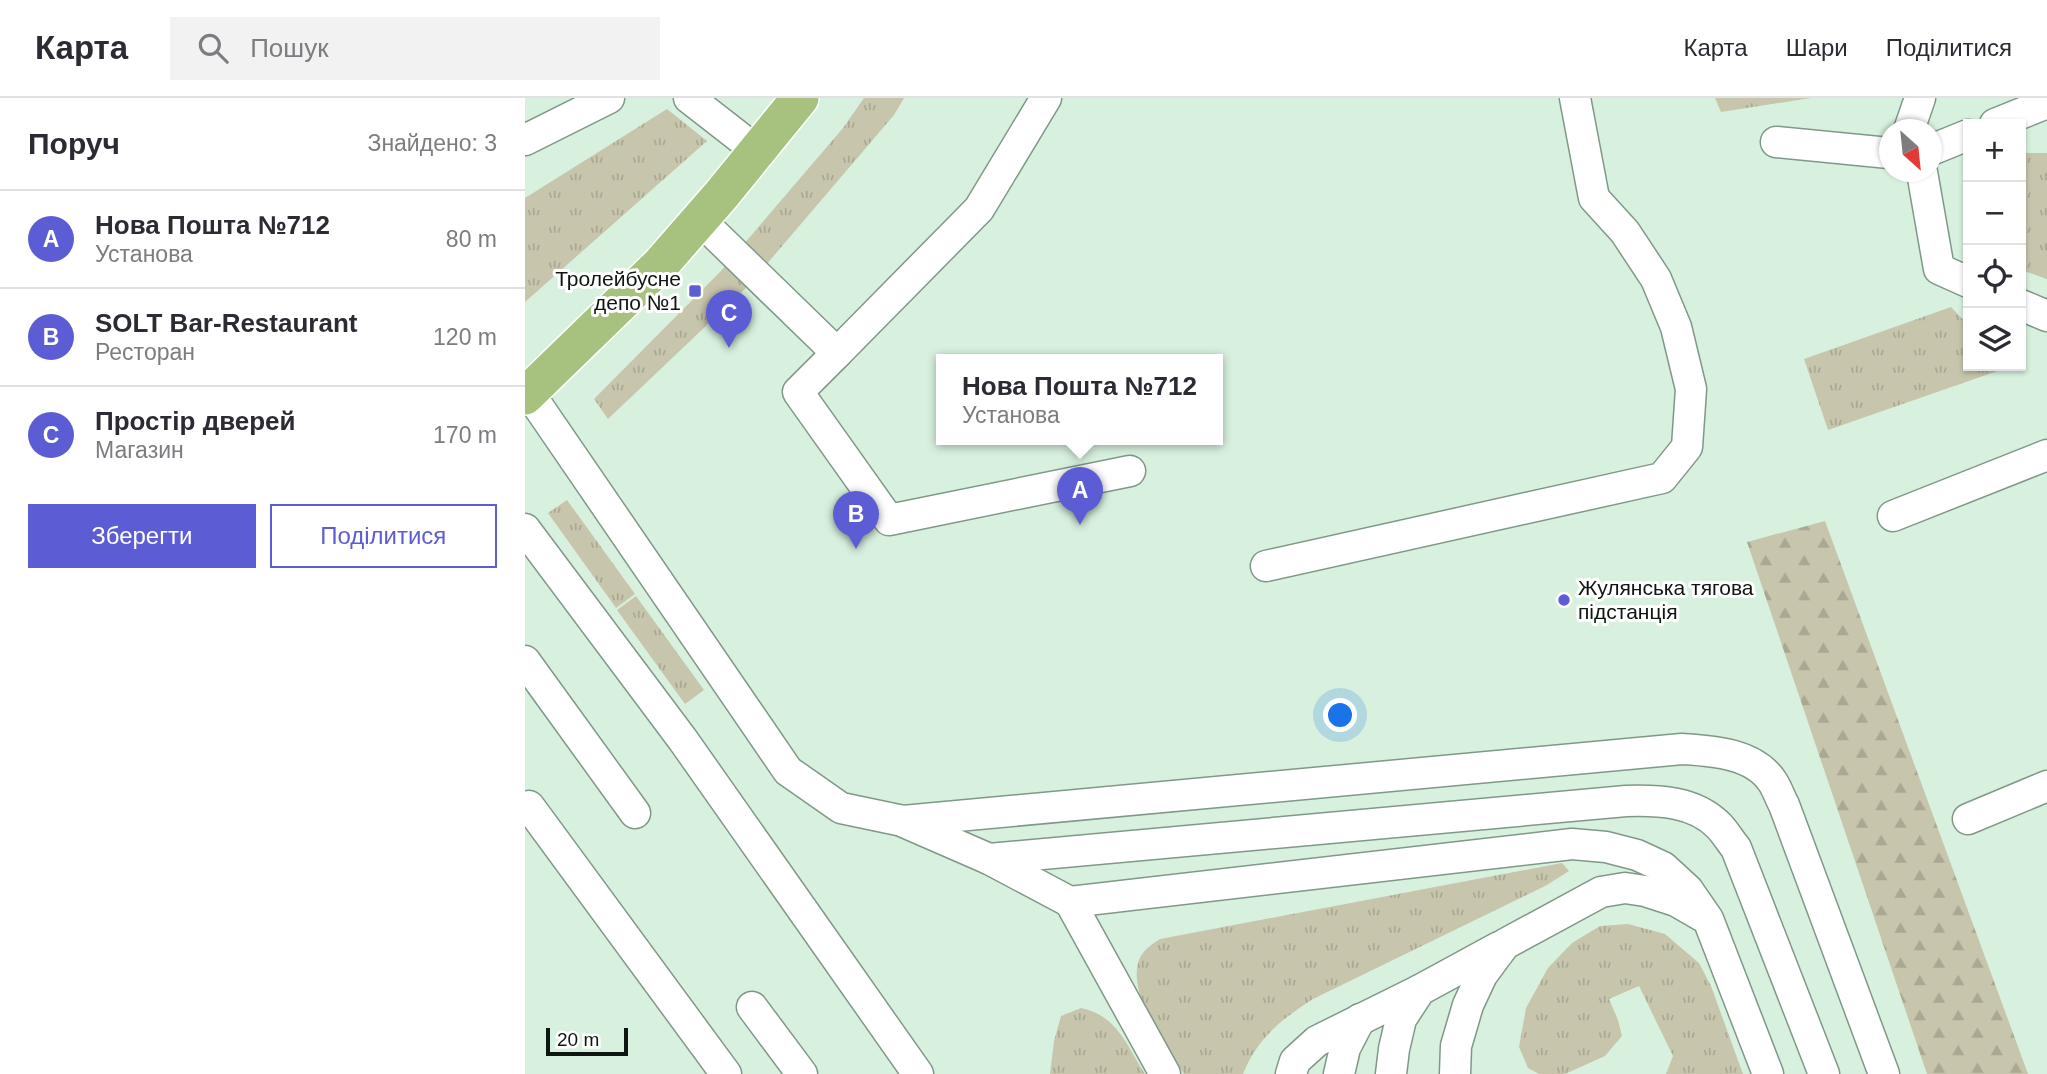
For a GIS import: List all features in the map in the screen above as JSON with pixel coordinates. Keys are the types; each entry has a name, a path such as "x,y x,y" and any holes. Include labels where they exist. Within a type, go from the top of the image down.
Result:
{"main road":[{"path":"527,394 661,264 800,98"}],"street":[{"path":"525,141 609,98"},
{"path":"688,98 757,151"},
{"path":"1047,98 979,209 798,392 889,520 1130,471"},
{"path":"1266,566 1662,478 1687,447 1691,389 1676,327 1656,279 1625,232 1594,198 1575,98"},
{"path":"1913,119 1920,98"},
{"path":"2007,119 2047,103"},
{"path":"1942,146 1963,137"},
{"path":"1776,142 1879,152"},
{"path":"1924,182 1939,269 1963,280"},
{"path":"700,220 837,353"},
{"path":"2026,307 2047,316"},
{"path":"527,394 788,771 841,808 903,821 989,859 1070,902 1165,1074"},
{"path":"1893,516 2047,455"},
{"path":"525,529 683,740 918,1074"},
{"path":"525,660 635,813"},
{"path":"903,821 1682,749 1719,751 1750,763 1771,779 1784,806 1884,1074"},
{"path":"1968,819 2047,786"},
{"path":"989,859 1626,801 1658,800 1692,807 1718,824 1736,848 1824,1074"},
{"path":"529,806 726,1074"},
{"path":"1070,902 1572,844 1606,847 1637,855 1663,867 1688,890 1708,919 1768,1074"},
{"path":"1291,1074 1295,1061 1317,1041 1420,990 1601,891 1626,888 1645,891 1676,901 1708,919"},
{"path":"1455,1074 1456,1046 1468,1005 1482,975 1505,944"},
{"path":"1391,1074 1401,1019 1420,990"},
{"path":"752,1007 802,1074"},
{"path":"1339,1074 1345,1048 1360,1019"}],"green space":[{"path":"864,98 904,98 894,115 748,286 608,419 594,399 720,272 843,128"},
{"path":"1715,98 1811,98 1721,112"},
{"path":"667,109 707,141 525,302 525,198"},
{"path":"2026,153 2047,153 2047,279 2026,272"},
{"path":"1951,307 1963,320 1963,371 1998,371 1828,430 1804,359"},
{"path":"567,500 635,594 616,608 548,513"},
{"path":"1825,521 2028,1074 1927,1074 1747,542"},
{"path":"636,596 704,690 685,704 617,610"},
{"path":"1562,863 1569,871 1547,885 1313,999 1272,1030 1256,1050 1243,1074 1184,1074 1151,1021 1139,991 1139,959 1160,939"},
{"path":"1628,924 1665,934 1699,963 1711,986 1743,1074 1666,1074 1673,1056 1639,986 1609,999 1622,1036 1605,1056 1565,1074 1539,1074 1528,1068 1519,1047 1526,1008 1548,968 1572,943 1600,926"},
{"path":"1081,1008 1104,1017 1120,1033 1145,1074 1050,1074 1054,1041 1061,1016"}],"place":[{"name":"Тролейбусне депо №1","path":"695,291"},
{"name":"Простір дверей","path":"729,348"},
{"name":"Нова Пошта №712","path":"1080,525"},
{"name":"SOLT Bar-Restaurant","path":"856,549"},
{"name":"Жулянська тягова підстанція","path":"1564,600"}]}
